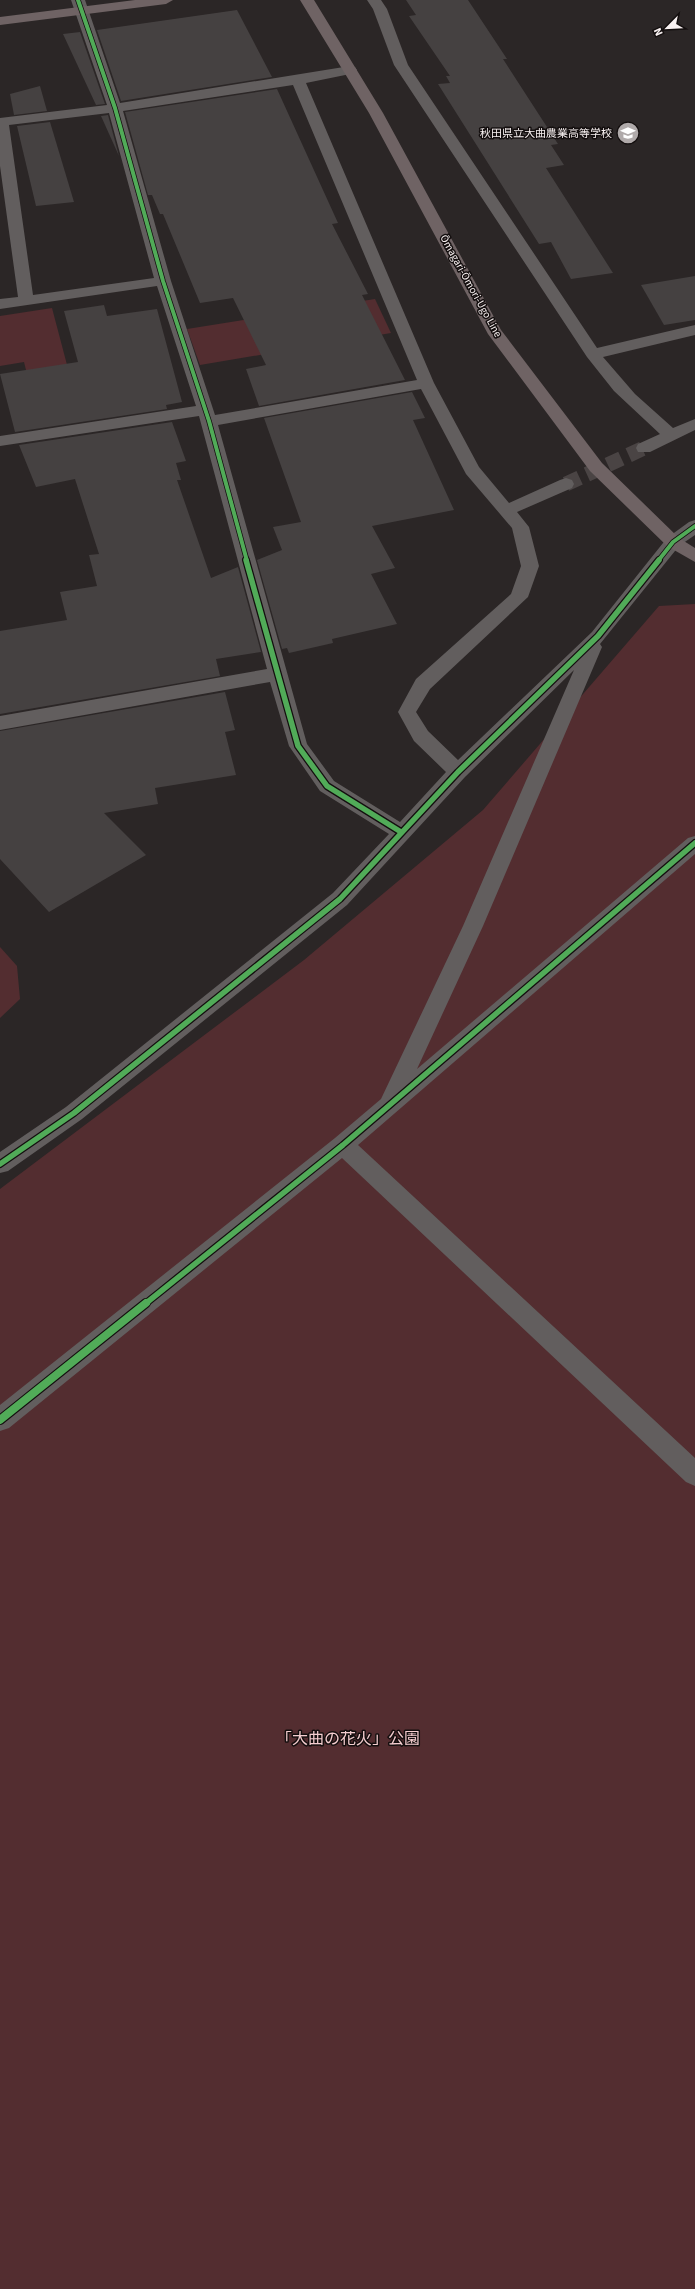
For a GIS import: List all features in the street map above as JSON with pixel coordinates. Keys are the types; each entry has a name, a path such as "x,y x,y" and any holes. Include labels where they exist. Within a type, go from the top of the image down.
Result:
{"main road":[{"path":"0,21 80,6 166,0"},
{"name":"Ōmagari-Ōmori-Ugo Line","path":"307,0 376,113 494,331 596,467 673,542 695,556"}],"street":[{"path":"374,0 380,9 401,65 610,380 630,401 672,435"},
{"path":"80,6 115,108 163,281 207,416 298,746 327,786 401,832"},
{"path":"26,300 1,122 115,108 298,80 350,70"},
{"path":"298,80 426,383 472,470 520,527 530,566 519,597 424,684 407,712 421,736 458,772"},
{"path":"0,304 163,281"},
{"path":"593,354 695,330"},
{"path":"0,441 207,416 426,383"},
{"path":"644,448 695,424"},
{"path":"506,510 566,484"},
{"path":"0,1164 74,1113 340,899 458,772 598,636 673,542 695,526"},
{"path":"389,1106 473,926 598,636"},
{"path":"0,722 277,674"},
{"path":"0,1420 343,1145 695,843"},
{"path":"343,1145 695,1474"}],"green space":[{"path":"375,299 391,333 200,365 187,329"},
{"path":"52,308 71,380 30,386 24,362 0,366 0,316"},
{"name":"「大曲の花火」公園","path":"695,604 695,2289 0,2289 0,1189 304,960 483,810 659,606"},
{"path":"0,947 17,966 20,999 0,1018"}],"building":[{"path":"406,0 468,0 507,59 503,59 558,144 551,145 564,165 546,168 613,273 571,279 551,242 539,244 438,84 450,83 446,76 450,76 409,16 416,15"},
{"path":"237,10 272,77 121,101 97,30"},
{"path":"80,32 105,104 96,105 63,34"},
{"path":"40,86 47,111 14,115 10,94"},
{"path":"277,89 338,223 332,224 368,294 362,295 405,380 259,406 246,369 266,365 233,298 200,303 163,214 160,214 152,195 148,195 125,112"},
{"path":"108,115 119,156 101,116"},
{"path":"50,122 74,202 36,206 17,126"},
{"path":"695,276 695,320 664,325 641,285"},
{"path":"104,305 107,316 157,309 182,402 166,405 167,409 15,432 0,374 78,362 64,311"},
{"path":"412,392 425,418 413,420 454,510 372,526 395,568 371,574 397,624 332,639 333,643 289,653 287,648 282,649 257,560 282,550 273,527 301,522 264,418"},
{"path":"172,422 186,461 176,463 181,480 177,480 211,578 238,567 261,652 216,659 220,676 0,714 0,631 67,620 60,592 97,586 89,555 99,554 75,479 36,487 19,445"},
{"path":"225,692 235,730 225,732 236,775 155,788 158,804 104,813 146,855 49,912 0,859 0,731"}],"tunnel":[{"path":"566,484 644,448"}],"cycle path":[{"path":"78,0 115,108 163,281 209,421 277,674 298,746 327,786 401,832"},
{"path":"0,1164 74,1113 340,899 458,772 598,636 673,542 695,526"},
{"path":"0,1420 343,1145 695,843"}],"place":[{"name":"秋田県立大曲農業高等学校","path":"628,133"}]}
